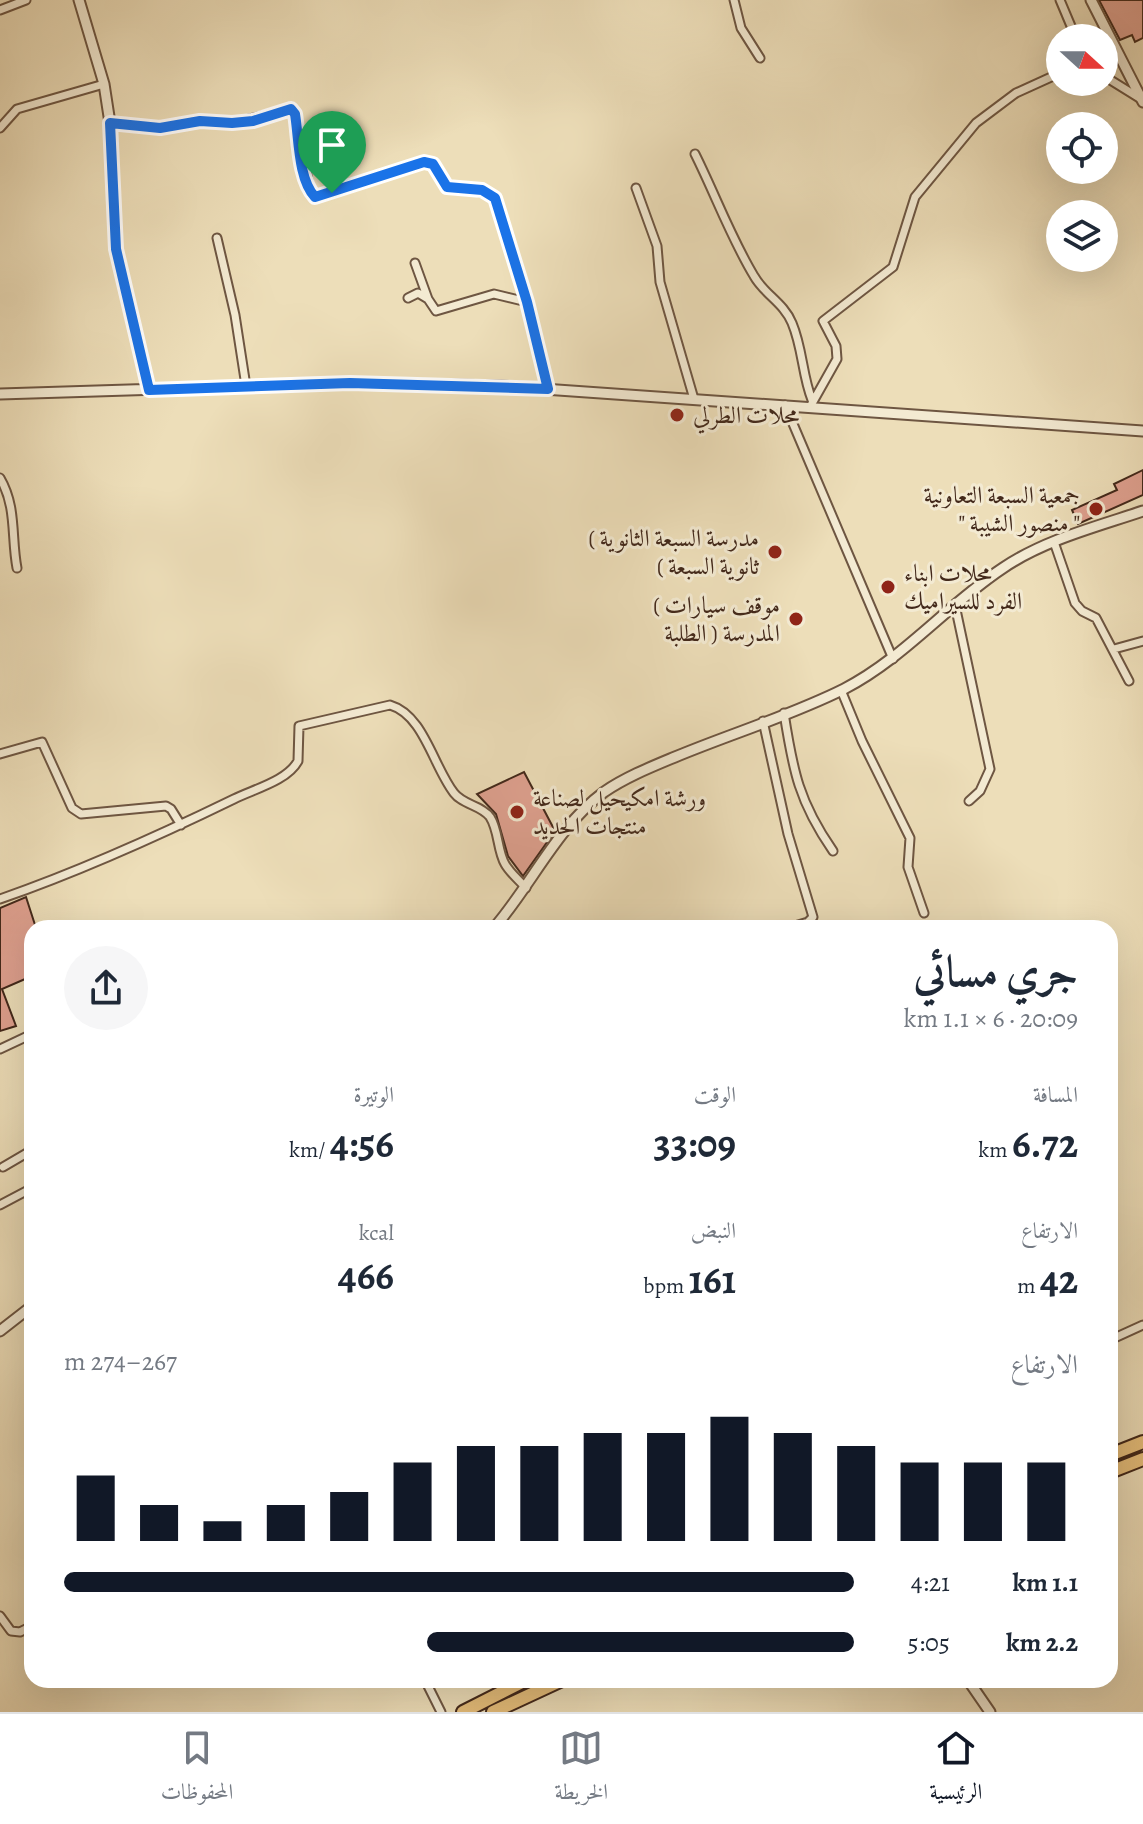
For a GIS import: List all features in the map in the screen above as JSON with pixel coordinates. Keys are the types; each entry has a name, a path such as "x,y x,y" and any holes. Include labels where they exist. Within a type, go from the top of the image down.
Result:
{"highway":[{"path":"1118,1452 1143,1442"},
{"path":"1118,1469 1143,1459"},
{"path":"463,1712 510,1688"},
{"path":"493,1712 545,1688"}],"street":[{"path":"0,10 26,0"},
{"path":"79,0 104,84 110,123 116,249 149,390"},
{"path":"734,0 741,28 760,58"},
{"path":"1060,0 1070,24"},
{"path":"1091,0 1142,101"},
{"path":"811,404 837,359 836,346 823,321 893,267 909,210 937,168 976,123 1016,93 1046,79"},
{"path":"0,128 17,109 104,84"},
{"path":"1118,85 1142,101"},
{"path":"110,123 160,128 200,121 232,123 253,121 291,109 295,114 310,191 320,198 399,168 424,162 433,164 447,187 482,190 495,198 527,302 548,389"},
{"path":"695,154 755,277 778,301 791,321 801,346 811,404"},
{"path":"636,188 657,246 660,282 694,399"},
{"path":"217,238 235,315 246,386"},
{"path":"415,263 428,299 436,311 494,294 527,302"},
{"path":"408,298 418,293 428,299"},
{"path":"0,394 350,383 548,389 785,405 811,404 1143,431"},
{"path":"785,405 893,659"},
{"path":"0,478 14,516 17,568"},
{"path":"500,920 558,839 582,811 606,791 642,771 841,690 893,659 1006,566 1054,542 1143,511"},
{"path":"1054,542 1075,603 1082,611 1096,618 1129,681"},
{"path":"955,605 990,769 980,791 969,801"},
{"path":"1114,649 1143,641"},
{"path":"841,690 862,741 910,838 908,867 924,913"},
{"path":"0,899 78,871 281,777 298,761 299,726 390,705 409,714 416,722 433,760 456,796 485,811 492,820 505,864 526,888"},
{"path":"784,713 790,755 803,803 833,851"},
{"path":"763,721 788,834 813,917 810,920"},
{"path":"0,754 42,742 72,808 81,814 166,806 181,825"},
{"path":"0,1049 24,1038"},
{"path":"0,1157 2,1168 24,1155"},
{"path":"0,1205 24,1192"},
{"path":"0,1331 24,1312"},
{"path":"1118,1336 1143,1325"},
{"path":"0,1616 11,1631 24,1630"},
{"path":"429,1688 441,1712"},
{"path":"974,1688 990,1712"}],"building":[{"path":"1099,0 1143,0 1143,38 1135,42 1132,35 1120,40 1118,24 1112,24"},
{"path":"1143,470 1143,495 1078,524 1072,510 1117,490 1114,484"},
{"name":"ورشة امكيحيل لصناعة منتجات الحديد","path":"524,772 555,831 523,876 508,856 496,814 477,794"},
{"path":"26,897 33,920 24,920 24,979 2,989 16,1026 0,1031 0,908"}],"place":[{"name":"محلات الطرلي","path":"677,415"},
{"name":"جمعية السبعة التعاونية \" منصور الشيبة \"","path":"1096,509"},
{"name":"( مدرسة السبعة الثانوية ( ثانوية السبعة","path":"775,552"},
{"name":"محلات ابناء الفرد للسيراميك","path":"888,587"},
{"name":"( موقف سيارات المدرسة ( الطلبة","path":"796,619"},
{"name":"ورشة امكيحيل لصناعة منتجات الحديد","path":"517,812"}],"route":[{"path":"291,109 295,114 310,191 320,198 332,193 424,162 433,164 447,187 462,191 482,190 495,198 527,302 548,389 350,383 149,390 116,249 110,123 160,128 185,122 232,123 253,121 291,109"}]}
